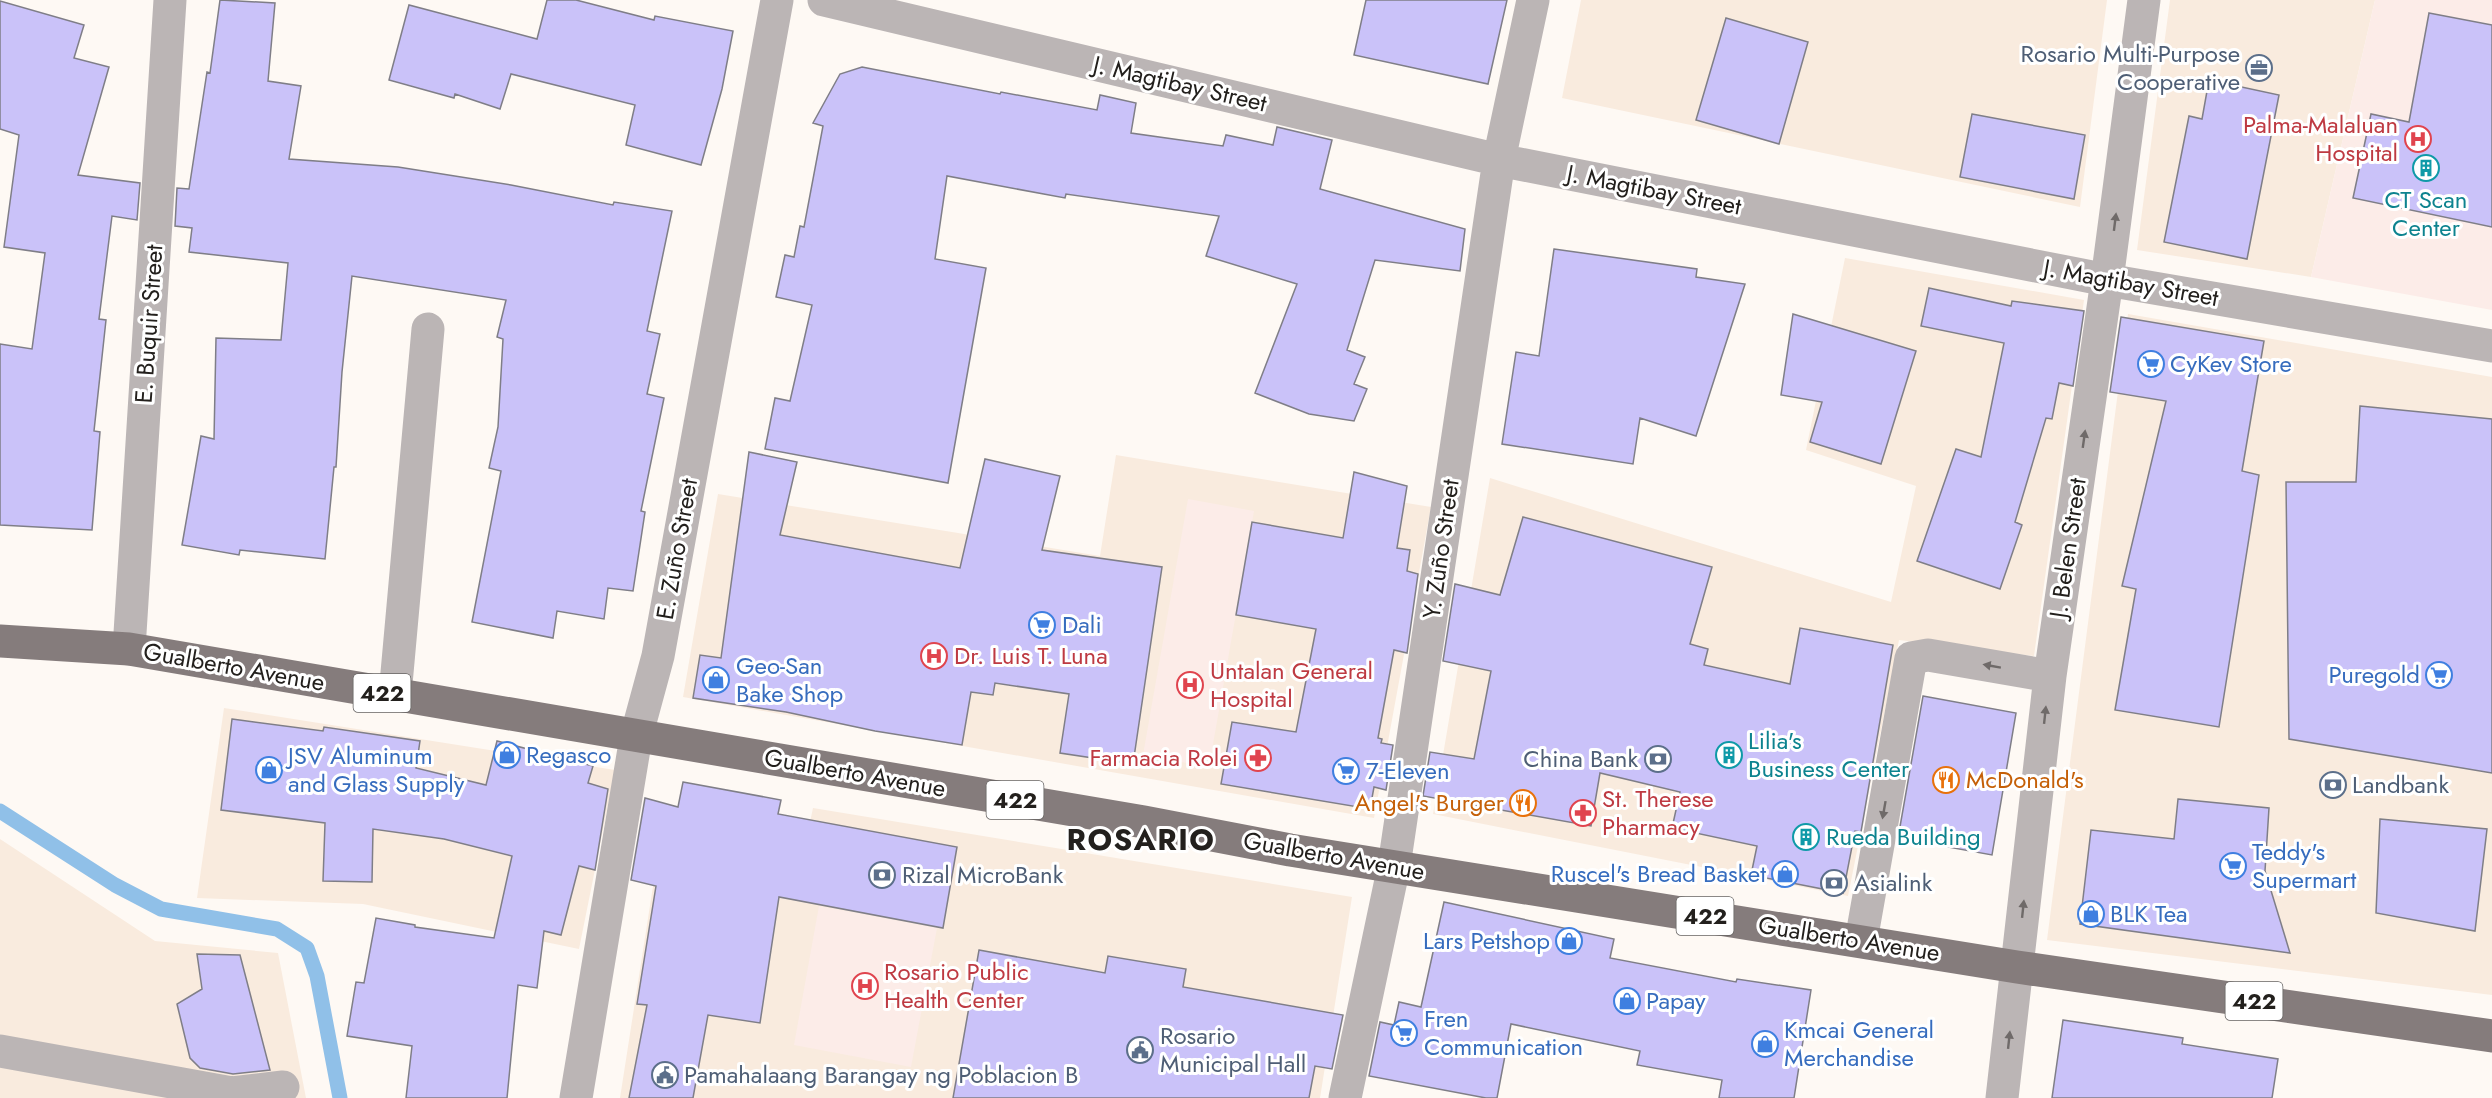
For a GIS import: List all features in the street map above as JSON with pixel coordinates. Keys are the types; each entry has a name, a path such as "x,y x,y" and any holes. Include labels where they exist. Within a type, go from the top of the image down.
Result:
{"main road":[{"name":"Gualberto Avenue","path":"0,641 129,649 1394,866 2017,967 2492,1036"}],"street":[{"name":"E. Buquir Street","path":"129,649 170,0"},
{"name":"E. Zuño Street","path":"576,1098 636,737 658,656 777,0"},
{"name":"J. Magtibay Street","path":"824,0 1499,160 2107,280 2492,346"},
{"name":"Y. Zuño Street","path":"1345,1098 1394,866 1499,160 1533,0"},
{"name":"J. Belen Street","path":"2002,1098 2050,676 2107,280 2144,0"},
{"path":"395,695 428,329"},
{"path":"1861,941 1911,658 1928,655 2050,676"},
{"path":"0,1051 232,1093 283,1087"}],"shaded area":[{"path":"1581,0 2107,0 2080,207 1562,98"},
{"path":"2170,0 2375,0 2311,277 2137,250"},
{"name":"Palma-Malaluan Hospital","path":"2375,0 2492,0 2492,310 2311,277"},
{"path":"1845,258 2084,300 2034,656 1899,640 1848,896 1433,814 1490,478 1891,602 1916,486 1806,450"},
{"path":"2128,314 2492,377 2492,995 2047,940"},
{"path":"1116,455 1431,507 1374,818 683,697 718,494 1100,556"},
{"name":"Untalan General Hospital","path":"1188,499 1254,511 1209,767 1143,755"},
{"path":"224,708 615,770 579,949 363,904 197,898"},
{"path":"813,808 1352,897 1320,1098 620,1098 656,867 796,887"},
{"path":"0,839 155,941 278,953 306,1098 0,1098"},
{"name":"Rosario Public Health Center","path":"819,906 937,928 911,1067 794,1045"}],"building":[{"path":"220,0 275,3 268,81 301,86 289,159 398,167 511,185 613,205 614,202 672,211 647,331 660,334 647,394 664,398 641,511 645,512 633,591 608,588 604,619 557,611 553,638 472,622 501,471 489,468 498,427 503,339 497,337 506,300 352,276 342,372 336,467 334,467 325,559 240,550 239,555 182,545 201,436 214,439 216,338 281,340 288,263 189,252 192,228 175,226 177,188 189,189 207,72 210,73"},
{"path":"547,0 576,0 654,20 655,16 733,31 722,89 701,165 626,145 635,105 511,74 500,109 455,94 454,98 389,80 409,5 537,39"},
{"path":"1366,0 1507,0 1488,84 1354,55"},
{"path":"0,1 84,25 74,58 109,67 78,175 140,183 137,220 112,216 99,319 106,320 94,431 100,432 92,530 0,525 0,344 32,349 45,253 4,247 19,135 0,129"},
{"path":"2429,13 2492,25 2492,227 2353,198 2371,114 2409,122"},
{"path":"1726,18 1808,42 1779,144 1696,120"},
{"path":"862,67 1097,110 1100,95 1136,103 1131,133 1223,146 1226,135 1273,145 1277,127 1332,140 1320,189 1465,229 1460,271 1375,260 1347,350 1365,357 1354,384 1367,389 1354,421 1309,414 1255,393 1297,284 1206,256 1219,216 1066,194 1065,198 947,176 935,259 986,268 948,483 765,449 775,398 790,401 812,305 776,297 785,255 794,257 800,226 804,227 823,126 813,123 840,74"},
{"path":"2209,80 2279,95 2247,259 2164,242 2189,116 2202,119"},
{"path":"1972,114 2085,135 2074,199 1960,177"},
{"path":"1554,249 1697,269 1696,277 1745,284 1696,436 1640,418 1633,464 1502,444 1516,352 1539,356"},
{"path":"1929,288 2011,306 2012,301 2084,311 2073,386 2059,383 2052,419 2046,418 2015,522 2022,525 2000,589 1917,561 1956,449 1981,457 2004,343 1921,326"},
{"path":"1793,314 1916,351 1881,464 1810,442 1822,402 1781,395"},
{"path":"2121,317 2264,341 2242,471 2259,475 2219,727 2115,710 2136,589 2122,586 2166,401 2110,392"},
{"name":"Puregold","path":"2360,406 2492,419 2492,773 2289,739 2286,482 2356,482"},
{"path":"749,452 797,462 780,535 960,568 985,459 1060,476 1042,550 1162,567 1133,764 1060,753 1069,694 995,683 993,695 971,692 962,745 875,731 786,712 693,698 700,655 721,658"},
{"path":"1354,472 1407,486 1397,548 1410,550 1407,571 1418,574 1407,653 1394,650 1378,738 1382,739 1381,743 1393,745 1386,790 1374,787 1370,809 1221,784 1232,722 1296,732 1316,629 1236,615 1252,522 1343,538"},
{"path":"1523,517 1712,567 1690,644 1708,649 1704,665 1790,684 1800,628 1893,645 1861,832 1855,831 1843,893 1751,875 1757,846 1672,828 1680,792 1600,773 1591,826 1423,796 1430,752 1474,759 1491,671 1443,661 1455,584 1500,595"},
{"path":"1923,696 2016,713 1992,855 1898,838"},
{"path":"232,719 323,731 324,727 420,741 416,768 486,785 497,741 593,766 588,783 608,789 595,870 579,866 561,935 544,931 537,988 518,985 507,1098 406,1098 412,1046 347,1036 356,982 364,983 376,918 415,925 415,927 494,938 512,856 444,839 373,829 372,882 323,881 325,823 221,810"},
{"path":"683,782 781,800 778,814 957,847 943,928 779,897 760,1023 708,1015 693,1098 629,1098 647,1005 637,1004 656,886 631,880 645,798 678,807"},
{"path":"2178,799 2269,808 2265,871 2290,953 2080,924 2091,830 2174,839"},
{"path":"2380,819 2487,829 2475,931 2376,913"},
{"path":"1444,902 1614,939 1610,958 1736,982 1737,979 1811,990 1794,1098 1719,1098 1722,1080 1637,1065 1640,1051 1511,1024 1497,1098 1486,1098 1369,1076 1380,1022 1394,1025 1399,1002 1421,1007"},
{"name":"Rosario Municipal Hall","path":"979,950 1105,973 1108,956 1186,969 1183,987 1343,1015 1332,1069 1315,1066 1309,1098 953,1098"},
{"path":"197,954 240,955 270,1070 233,1074 200,1068 190,1058 177,1004 202,989"},
{"path":"2063,1020 2183,1038 2182,1044 2278,1059 2272,1098 2052,1098"}],"waterway":[{"path":"0,811 115,885 161,909 277,929 307,948 317,976 340,1098"}],"place":[{"name":"Rosario Multi-Purpose Cooperative","path":"2259,68"},
{"name":"Palma-Malaluan Hospital","path":"2418,139"},
{"name":"CT Scan Center","path":"2426,168"},
{"name":"CyKev Store","path":"2151,364"},
{"name":"Dali","path":"1042,625"},
{"name":"Dr. Luis T. Luna","path":"934,656"},
{"name":"Puregold","path":"2439,675"},
{"name":"Geo-San Bake Shop","path":"716,680"},
{"name":"Untalan General Hospital","path":"1190,685"},
{"name":"Regasco","path":"507,755"},
{"name":"Lilia's Business Center","path":"1729,755"},
{"name":"Farmacia Rolei","path":"1258,758"},
{"name":"China Bank","path":"1658,759"},
{"name":"JSV Aluminum and Glass Supply","path":"269,770"},
{"name":"7-Eleven","path":"1346,771"},
{"name":"McDonald's","path":"1946,780"},
{"name":"Landbank","path":"2333,785"},
{"name":"Angel's Burger","path":"1523,803"},
{"name":"St. Therese Pharmacy","path":"1583,813"},
{"name":"Rueda Building","path":"1806,837"},
{"name":"Teddy's Supermart","path":"2233,866"},
{"name":"Ruscel's Bread Basket","path":"1785,874"},
{"name":"Rizal MicroBank","path":"882,875"},
{"name":"Asialink","path":"1834,883"},
{"name":"BLK Tea","path":"2091,914"},
{"name":"Lars Petshop","path":"1569,941"},
{"name":"Rosario Public Health Center","path":"865,986"},
{"name":"Papay","path":"1627,1001"},
{"name":"Fren Communication","path":"1404,1033"},
{"name":"Kmcai General Merchandise","path":"1765,1044"},
{"name":"Rosario Municipal Hall","path":"1140,1050"},
{"name":"Pamahalaang Barangay ng Poblacion B","path":"665,1075"}],"district":[{"name":"ROSARIO","path":"1141,840"}]}
